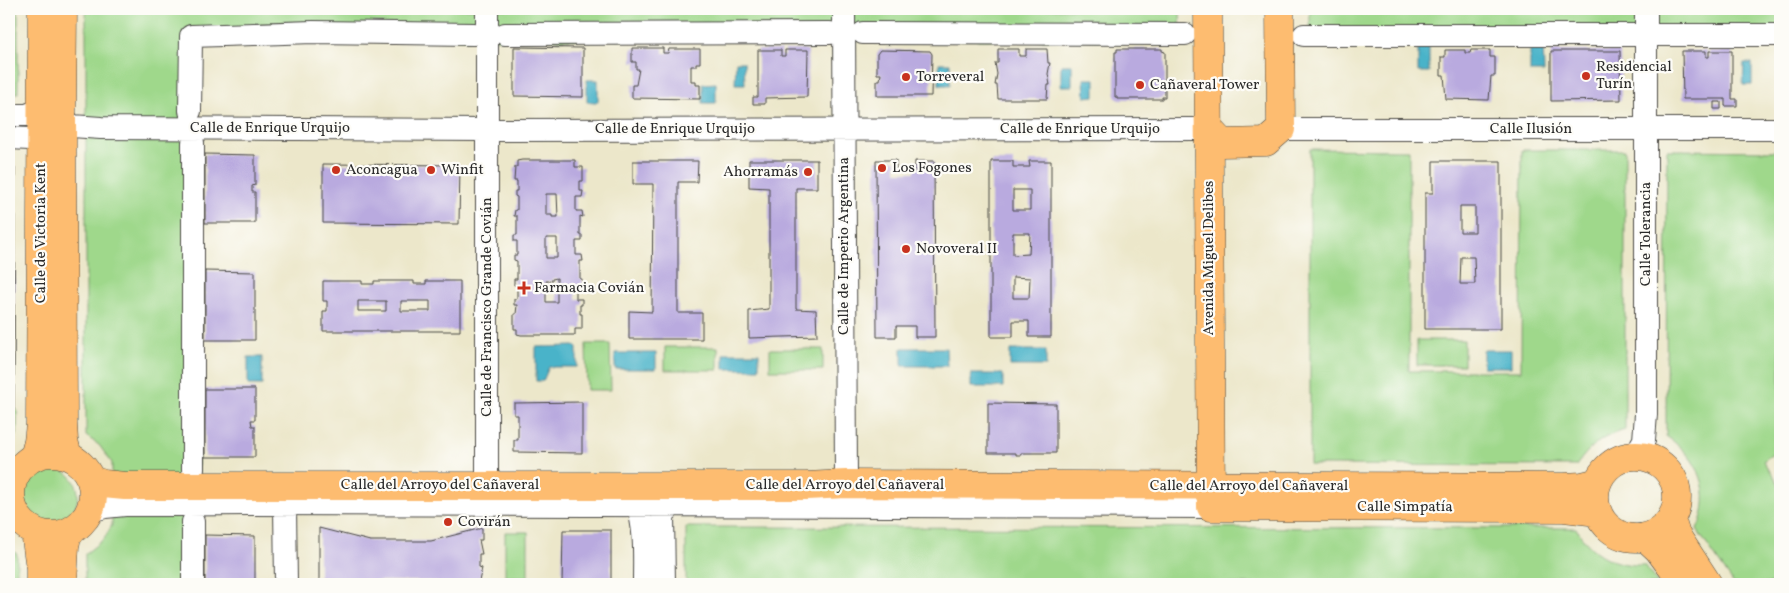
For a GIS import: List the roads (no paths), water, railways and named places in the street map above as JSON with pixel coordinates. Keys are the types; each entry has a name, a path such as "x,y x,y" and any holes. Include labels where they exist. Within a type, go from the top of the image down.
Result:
{"main road":[{"name":"Calle de Victoria Kent","path":"42,9 52,113 63,424 64,441 68,456"},
{"name":"Calle de Victoria Kent","path":"34,457 40,424 42,143 52,113 64,9"},
{"name":"Avenida Miguel Delibes","path":"1208,9 1211,497"},
{"path":"1209,129 1222,143 1266,142 1281,129 1280,9"},
{"path":"57,453 68,456 82,466 91,480 93,490 90,511 81,524 68,532 52,536 35,532 27,527 15,513 10,494 15,476 20,468 34,457 57,453"},
{"path":"1635,456 1654,461 1662,466 1669,473 1676,491 1677,500 1671,519 1655,534 1645,537 1626,537 1609,528 1598,512 1596,502 1598,482 1609,466 1635,456"},
{"name":"Calle del Arroyo del Cañaveral","path":"91,480 104,484 125,486 806,486 846,484 1211,497 1280,485 1564,487 1582,486 1598,482"},
{"name":"Calle Simpatía","path":"1211,497 1564,508 1598,512"},
{"path":"1671,519 1676,535 1708,584"},
{"path":"35,532 40,568 40,584"},
{"path":"63,584 65,546 68,532"},
{"path":"1645,537 1658,549 1684,584"}],"street":[{"name":"Calle de Francisco Grande Covián","path":"487,9 488,485"},
{"name":"Calle de Imperio Argentina","path":"844,9 846,484"},
{"name":"Calle Tolerancia","path":"1635,456 1644,440 1646,414 1646,9"},
{"path":"190,111 190,36 313,32 474,34"},
{"path":"505,34 830,33"},
{"path":"862,34 1185,34"},
{"path":"1304,35 1780,35"},
{"path":"9,115 52,113"},
{"name":"Calle de Enrique Urquijo","path":"52,113 72,126 101,128 487,130 1209,129"},
{"name":"Calle Ilusión","path":"1281,129 1780,129"},
{"path":"9,138 30,139 42,143"},
{"path":"193,143 193,469"},
{"name":"Calle del Arroyo del Cañaveral","path":"90,511 125,505 672,504 816,506 1211,497"},
{"path":"637,504 641,516 644,544 644,584"},
{"path":"664,584 663,514 672,504"},
{"path":"286,505 286,584"},
{"path":"193,522 193,584"}],"water":[{"path":"1418,44 1429,44 1429,72 1418,72"},
{"path":"1530,44 1543,44 1544,72 1530,72"},
{"path":"736,62 744,62 745,84 735,84"},
{"path":"939,63 950,63 950,85 939,85"},
{"path":"1744,63 1752,63 1752,85 1743,85"},
{"path":"1061,65 1072,65 1072,86 1061,86"},
{"path":"1084,79 1095,79 1095,96 1085,97"},
{"path":"587,80 598,80 598,102 587,102"},
{"path":"716,83 716,103 703,103 703,84"},
{"path":"536,347 577,347 577,367 549,367 543,381 536,381"},
{"path":"902,348 946,348 947,366 902,366"},
{"path":"1010,350 1046,350 1046,366 1010,366"},
{"path":"1483,350 1511,350 1511,367 1483,367"},
{"path":"615,353 656,353 656,369 615,369"},
{"path":"724,353 759,353 759,369 724,369"},
{"path":"248,357 262,357 262,385 248,385"},
{"path":"971,374 1003,374 1003,387 971,387"}],"place":[{"name":"Residencial Turín","path":"1586,76"},
{"name":"Torreveral","path":"906,77"},
{"name":"Cañaveral Tower","path":"1140,85"},
{"name":"Los Fogones","path":"882,168"},
{"name":"Aconcagua","path":"336,170"},
{"name":"Winfit","path":"431,170"},
{"name":"Ahorramás","path":"808,172"},
{"name":"Novoveral II","path":"906,249"},
{"name":"Farmacia Covián","path":"524,288"},
{"name":"Covirán","path":"448,522"}]}
